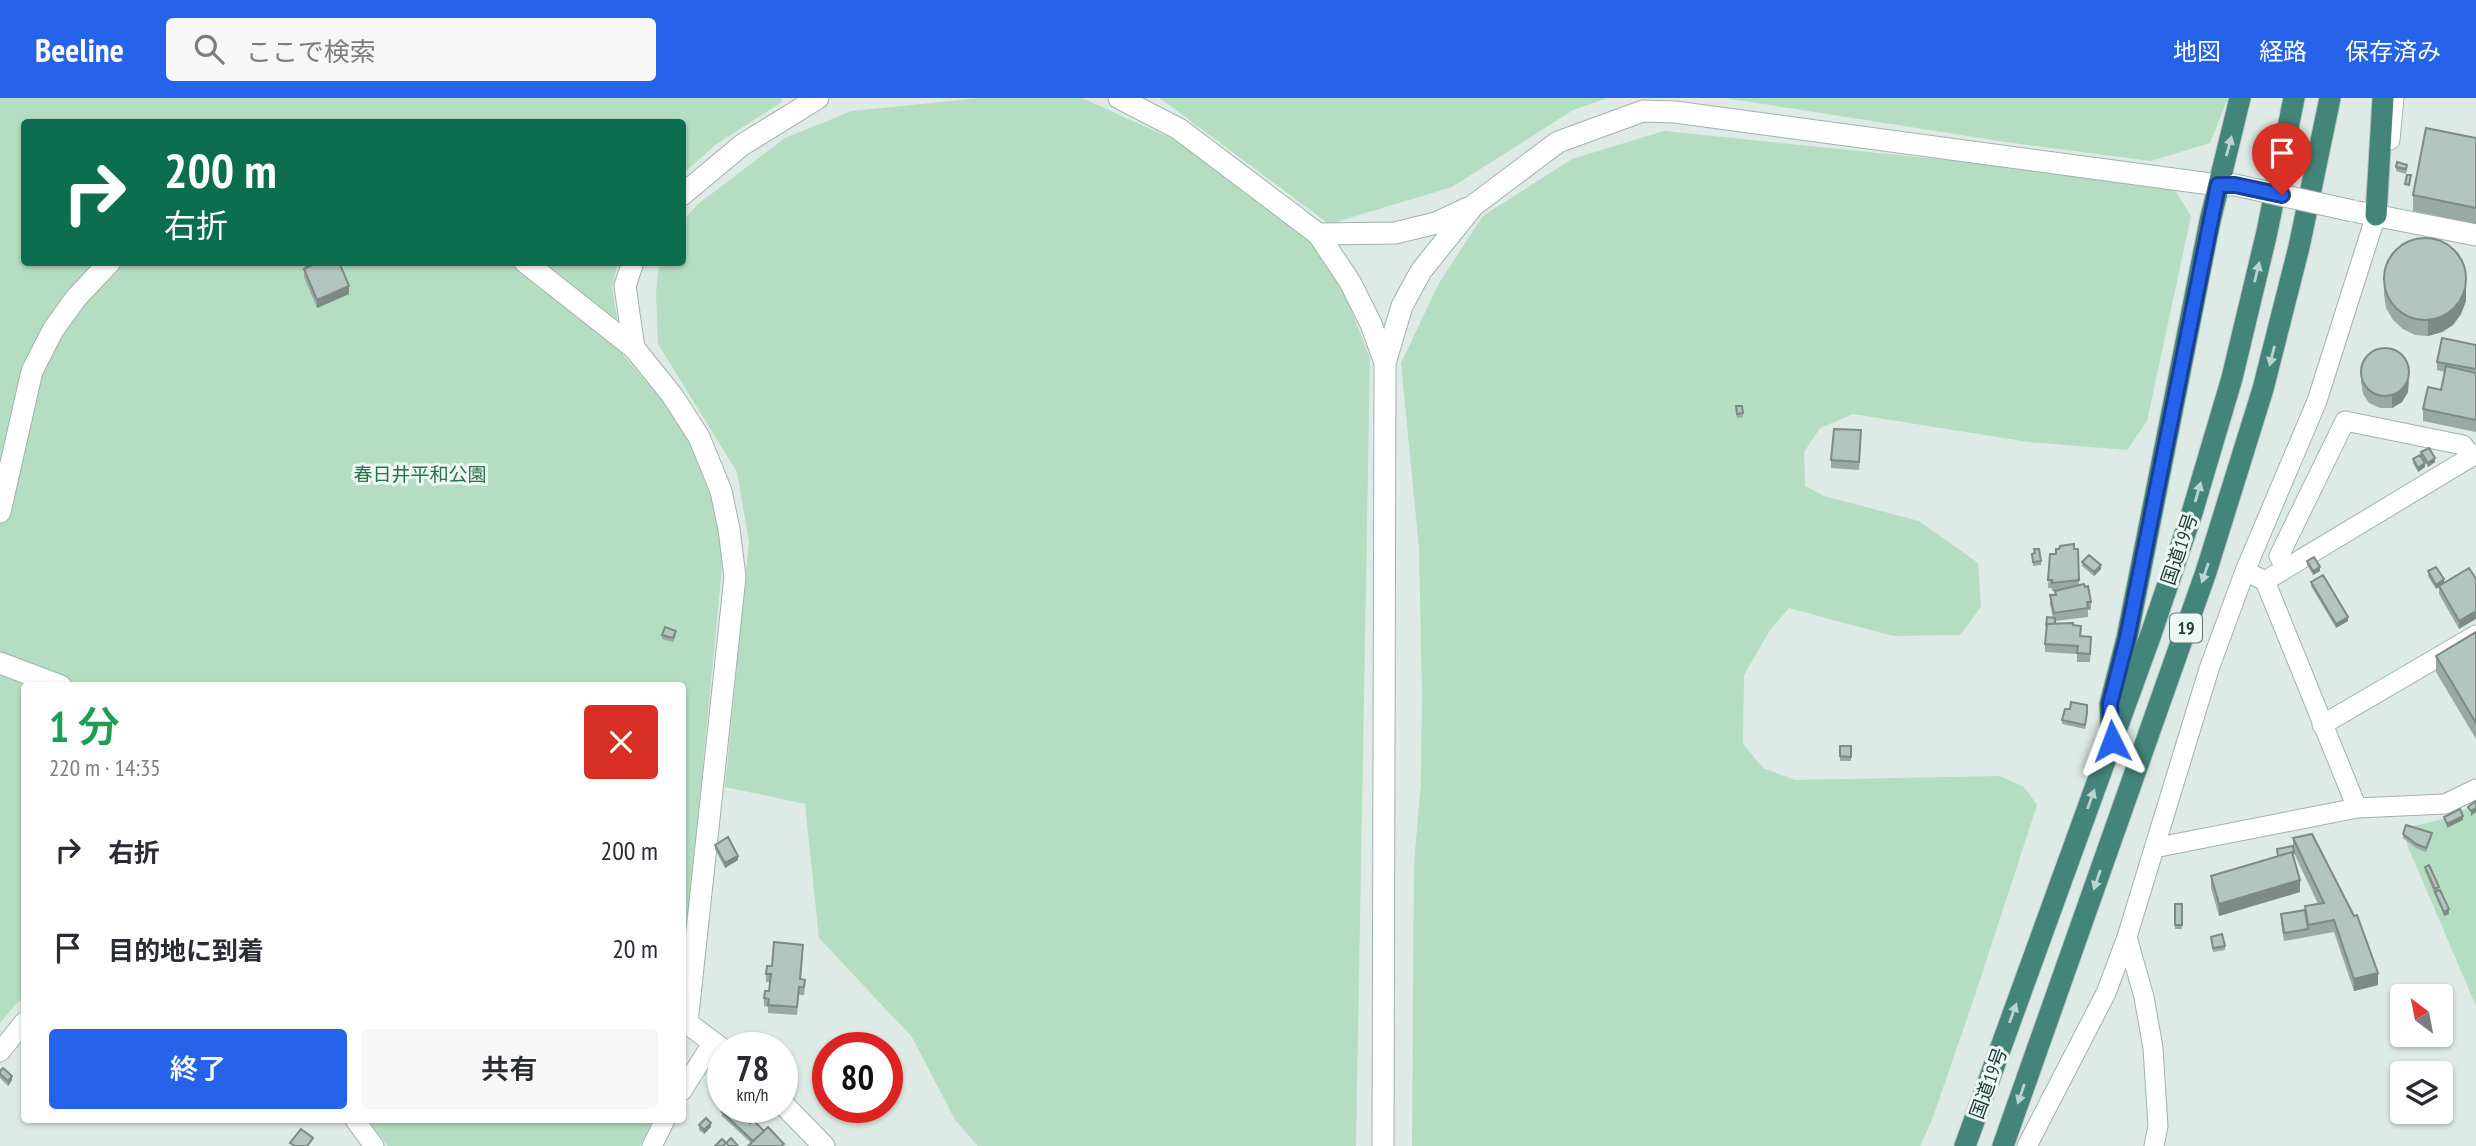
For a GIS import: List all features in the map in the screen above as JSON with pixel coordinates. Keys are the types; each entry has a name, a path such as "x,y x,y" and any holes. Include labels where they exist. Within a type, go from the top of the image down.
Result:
{"highway":[{"path":"2112,741 2110,704 2227,185 2240,98"},
{"name":"国道19号","path":"1965,1145 2192,513 2232,378 2267,232 2294,98"},
{"name":"国道19号","path":"2003,1146 2206,572 2259,402 2299,247 2330,98"},
{"path":"2376,215 2383,98"}],"street":[{"path":"686,192 742,145 817,98"},
{"path":"1119,98 1179,129 1318,234 1350,282 1371,324 1385,363"},
{"path":"2378,181 2389,149 2394,98"},
{"path":"1318,234 1395,233 1436,223 1474,205 1558,142 1643,111 1675,112 2227,185 2476,235"},
{"path":"1383,1146 1385,363 1402,306 1421,271 1474,205"},
{"path":"2027,1146 2106,993 2127,937 2209,669 2245,571 2317,401 2376,215"},
{"path":"0,512 32,371 53,330 76,298 106,266"},
{"path":"530,266 634,348 673,396 711,461 727,517 735,577 686,1012"},
{"path":"632,266 625,286 634,348"},
{"path":"2264,581 2474,455 2463,445 2344,421 2279,556 2285,568"},
{"path":"2245,571 2264,581 2357,808"},
{"path":"2322,725 2476,635"},
{"path":"0,663 50,682"},
{"path":"2154,848 2357,808 2445,804 2476,789"},
{"path":"2127,937 2144,997 2153,1048 2158,1126 2154,1146"},
{"path":"686,1022 707,1038"},
{"path":"0,1052 21,1025"},
{"path":"686,1086 707,1060"},
{"path":"798,1119 824,1146"},
{"path":"357,1123 374,1146"},
{"path":"652,1146 664,1123"}],"green space":[{"name":"春日井平和公園","path":"0,98 781,98 782,102 715,145 686,171 686,119 21,119 21,266 617,266 612,287 623,355 659,396 694,449 712,497 719,527 722,567 686,940 686,682 21,682 21,1001 0,1023"},
{"path":"980,98 1082,98 1179,142 1315,246 1348,302 1370,358 1356,1146 978,1146 955,1120 912,1037 819,938 805,804 725,787 749,542 737,472 658,344 656,293 659,266 686,266 686,218 698,204 785,138 852,111"},
{"path":"1160,98 1608,98 1573,110 1452,187 1329,224"},
{"path":"1725,98 2228,98 2210,143 2151,161 2006,142"},
{"path":"1664,131 2170,183 2191,216 2147,421 2127,450 2029,442 1853,414 1820,428 1804,452 1805,486 1824,496 1919,521 1978,563 1981,607 1960,635 1893,636 1789,608 1770,630 1744,675 1743,744 1763,768 1795,780 1999,776 2024,787 2037,805 1974,998 1932,1120 1920,1146 1412,1146 1414,864 1421,782 1422,694 1419,548 1401,363 1439,283 1483,216 1572,159"},
{"path":"2476,804 2476,1006 2406,842 2414,826 2446,818"},
{"path":"370,1123 652,1123 640,1146 388,1146"}],"building":[{"path":"2426,128 2476,138 2476,208 2413,195"},
{"path":"2397,162 2407,165 2406,169 2396,167"},
{"path":"2407,175 2411,175 2409,185 2405,184"},
{"path":"2425,238 2441,242 2454,250 2462,263 2466,279 2462,295 2454,308 2441,316 2425,320 2409,316 2396,308 2388,295 2384,279 2388,263 2396,250 2409,242"},
{"path":"310,266 341,266 349,286 317,300 304,269"},
{"path":"2442,338 2476,345 2476,369 2437,362"},
{"path":"2385,348 2402,355 2409,372 2402,389 2385,396 2368,389 2361,372 2368,355"},
{"path":"2446,366 2476,373 2476,420 2423,409 2428,387 2441,390"},
{"path":"1736,406 1742,406 1743,413 1737,414"},
{"path":"1834,429 1861,430 1859,462 1831,460"},
{"path":"2429,448 2435,458 2428,463 2421,452"},
{"path":"2420,455 2425,463 2418,468 2413,459"},
{"path":"2074,544 2074,549 2078,549 2079,580 2052,583 2052,580 2048,580 2050,554 2056,554 2056,549 2060,546"},
{"path":"2034,549 2039,549 2041,561 2033,562"},
{"path":"2089,555 2101,565 2094,572 2082,562"},
{"path":"2314,557 2320,567 2313,571 2307,561"},
{"path":"2436,567 2444,579 2436,585 2428,571"},
{"path":"2469,568 2476,579 2476,611 2459,621 2439,586"},
{"path":"2323,575 2348,617 2336,624 2311,582"},
{"path":"2084,584 2085,587 2088,586 2091,602 2087,602 2088,608 2054,613 2050,595 2056,595 2055,591"},
{"path":"2047,617 2055,618 2055,624 2046,626"},
{"path":"2073,623 2081,626 2080,636 2091,637 2090,654 2077,653 2078,646 2045,644 2047,624"},
{"path":"665,627 676,631 673,638 662,635"},
{"path":"2476,632 2476,723 2436,656"},
{"path":"2071,702 2087,705 2085,725 2062,720 2065,709 2070,709"},
{"path":"1840,746 1851,746 1851,757 1840,756"},
{"path":"2476,801 2476,808 2471,811 2468,807"},
{"path":"2460,809 2463,816 2447,824 2444,817"},
{"path":"2406,825 2432,833 2426,848 2403,834"},
{"path":"2312,834 2354,916 2357,915 2378,973 2354,979 2334,920 2308,925 2305,906 2324,903 2293,838"},
{"path":"728,837 738,856 725,863 715,845"},
{"path":"2293,846 2294,853 2278,856 2277,849"},
{"path":"2292,852 2300,880 2219,904 2211,876"},
{"path":"2429,865 2439,887 2435,889 2425,867"},
{"path":"2440,890 2449,909 2444,912 2435,892"},
{"path":"2175,904 2182,904 2182,925 2175,925"},
{"path":"2305,910 2308,929 2284,933 2281,914"},
{"path":"2222,934 2225,946 2213,948 2211,937"},
{"path":"774,942 803,945 800,979 805,980 804,987 799,987 797,1007 768,1005 769,999 764,998 765,991 769,991 771,974 766,974 767,966 772,966"},
{"path":"3,1068 12,1076 8,1081 0,1074"},
{"path":"706,1118 707,1123 711,1123 704,1130 699,1125"},
{"path":"734,1123 756,1123 764,1131 753,1141"},
{"path":"768,1127 784,1144 748,1146"},
{"path":"301,1129 313,1138 307,1146 295,1146 290,1143"},
{"path":"731,1138 738,1146 729,1146 726,1143"},
{"path":"722,1139 725,1142 723,1146 715,1146"}],"route":[{"path":"2112,741 2110,704 2127,638 2218,185 2235,185 2282,195"}]}
